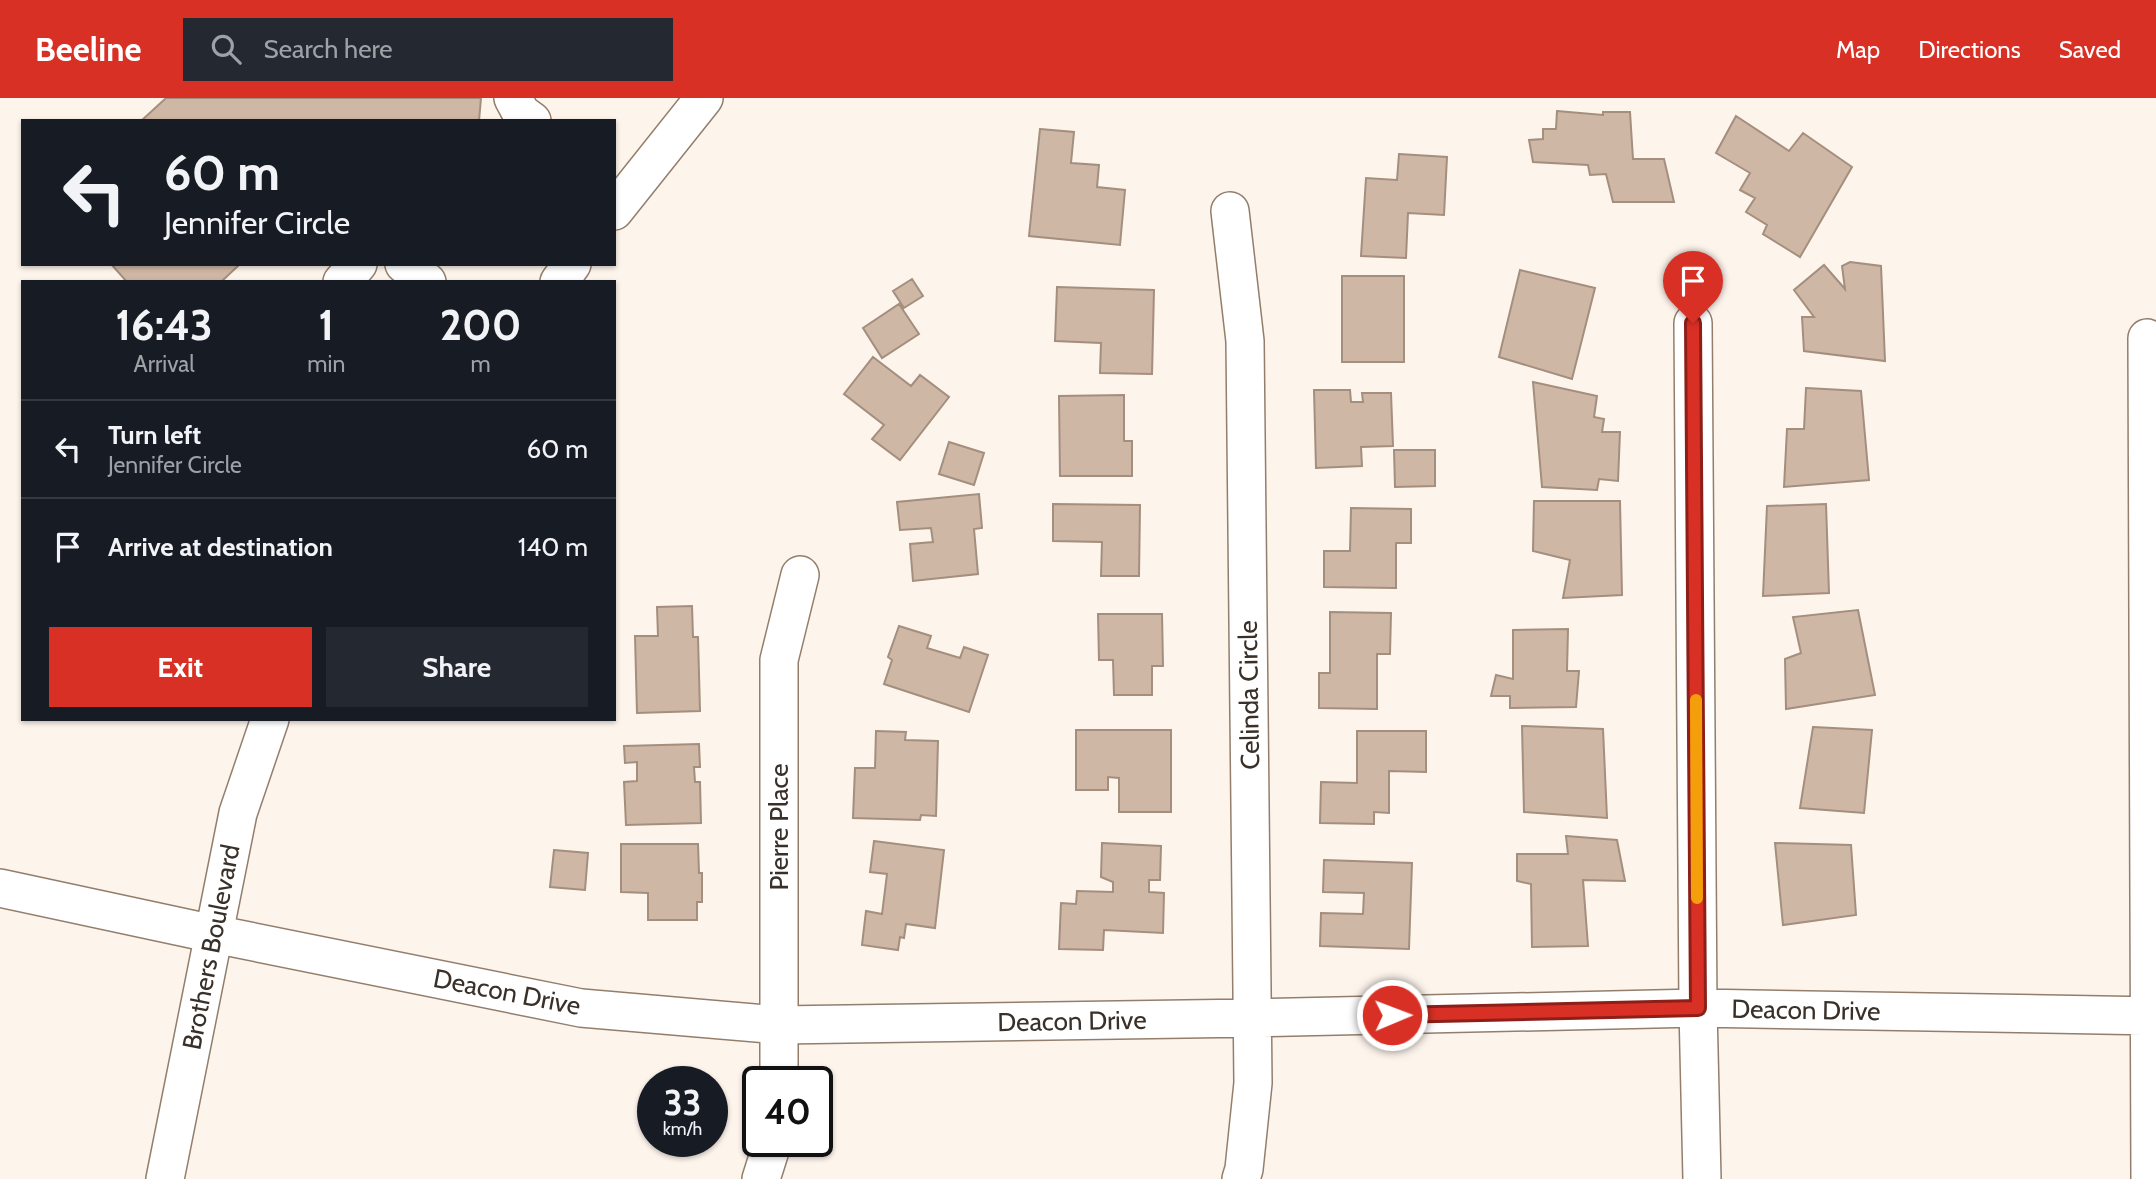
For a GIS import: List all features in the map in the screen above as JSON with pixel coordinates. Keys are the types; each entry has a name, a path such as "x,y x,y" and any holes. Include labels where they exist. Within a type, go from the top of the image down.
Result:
{"street":[{"path":"513,98 521,113 529,119"},
{"path":"618,197 704,98"},
{"name":"Celinda Circle","path":"1230,211 1245,341 1253,1018 1253,1083 1241,1179"},
{"path":"344,280 356,266"},
{"path":"407,266 424,280"},
{"path":"1693,323 1698,1008 1702,1179"},
{"path":"2147,338 2153,1016 2150,1179"},
{"name":"Pierre Place","path":"779,1066 779,660 800,575"},
{"name":"Brothers Boulevard","path":"165,1179 237,813 269,721"},
{"name":"Deacon Drive","path":"0,888 581,1008 779,1025 1698,1008 2153,1016"},
{"path":"761,1179 768,1157"}],"building":[{"path":"166,98 481,98 479,119 143,119"},
{"path":"1557,111 1603,115 1603,112 1630,112 1633,159 1664,159 1674,202 1613,202 1606,174 1590,175 1588,165 1533,162 1529,140 1543,139 1543,129 1556,129"},
{"path":"1736,116 1789,151 1803,133 1852,167 1800,257 1763,234 1767,225 1746,212 1755,198 1740,190 1750,173 1716,153"},
{"path":"1040,129 1074,132 1071,163 1099,165 1097,187 1125,190 1120,245 1029,236"},
{"path":"1399,154 1447,157 1444,215 1408,213 1406,258 1361,256 1366,178 1397,180"},
{"path":"1850,262 1881,266 1885,361 1804,351 1802,317 1814,317 1794,290 1824,265 1845,289 1842,266"},
{"path":"113,266 238,266 223,280 125,280"},
{"path":"1520,270 1595,288 1572,379 1499,357"},
{"path":"1342,276 1404,276 1404,362 1342,362"},
{"path":"912,279 923,296 904,308 893,291"},
{"path":"1057,287 1154,290 1152,374 1100,373 1101,343 1055,341"},
{"path":"899,304 919,334 882,358 863,328"},
{"path":"873,357 911,386 920,375 949,397 900,460 872,439 884,425 844,394"},
{"path":"1533,382 1597,396 1594,417 1604,419 1602,432 1620,432 1618,481 1599,479 1597,490 1542,487"},
{"path":"1806,388 1861,391 1869,480 1784,487 1787,429 1804,429"},
{"path":"1314,390 1350,390 1351,402 1363,402 1362,393 1391,393 1393,446 1361,447 1362,466 1316,468"},
{"path":"1124,395 1124,441 1132,441 1132,476 1060,476 1059,396"},
{"path":"949,442 984,453 974,485 939,474"},
{"path":"1394,450 1435,450 1435,486 1395,487"},
{"path":"979,494 982,528 974,529 978,574 913,581 910,544 933,542 931,528 900,530 897,502"},
{"path":"1534,501 1620,501 1622,595 1563,598 1570,560 1533,551"},
{"path":"1053,504 1140,505 1139,576 1101,576 1102,542 1053,541"},
{"path":"1826,504 1829,593 1763,596 1767,506"},
{"path":"1351,508 1411,509 1411,543 1396,543 1396,588 1324,587 1324,551 1350,551"},
{"path":"692,606 693,637 698,637 700,711 637,713 635,636 658,636 657,607"},
{"path":"1858,610 1875,695 1786,709 1785,659 1801,653 1793,617"},
{"path":"1330,612 1391,613 1390,654 1377,654 1377,709 1319,708 1319,673 1330,673"},
{"path":"1098,614 1162,614 1163,666 1152,666 1152,695 1114,695 1113,660 1099,660"},
{"path":"899,626 931,636 927,648 960,658 964,647 988,655 969,712 884,684 892,660 888,657"},
{"path":"1568,629 1567,671 1579,671 1576,707 1510,708 1510,696 1491,696 1496,675 1513,679 1513,630"},
{"path":"1522,726 1603,729 1607,818 1524,812"},
{"path":"1813,727 1872,730 1864,813 1800,808"},
{"path":"1076,730 1171,730 1171,812 1119,812 1119,778 1108,777 1108,790 1076,790"},
{"path":"876,731 906,732 905,740 938,741 936,816 921,815 920,820 853,818 855,768 875,768"},
{"path":"1357,731 1426,731 1426,772 1389,771 1389,813 1374,812 1374,824 1320,823 1321,782 1357,783"},
{"path":"699,744 700,767 694,767 695,782 700,782 701,823 626,825 624,782 637,781 637,762 625,763 624,746"},
{"path":"1566,836 1617,840 1625,881 1583,880 1588,946 1532,947 1531,884 1517,881 1517,854 1568,854"},
{"path":"874,841 944,850 935,928 906,924 904,938 900,937 898,950 862,945 866,911 882,914 887,874 870,872"},
{"path":"1102,843 1161,846 1160,880 1149,880 1149,892 1164,893 1163,933 1104,930 1103,950 1059,949 1061,903 1076,904 1077,891 1113,892 1113,882 1101,877"},
{"path":"1775,843 1851,845 1856,915 1783,925"},
{"path":"621,844 698,844 702,902 697,902 697,920 648,920 648,893 621,892"},
{"path":"554,850 588,853 585,890 550,887"},
{"path":"1324,860 1412,863 1409,949 1320,946 1321,913 1363,914 1364,893 1323,892"}],"slow traffic":[{"path":"1696,700 1697,898"}],"route":[{"path":"1392,1015 1698,1008 1693,323"}]}
